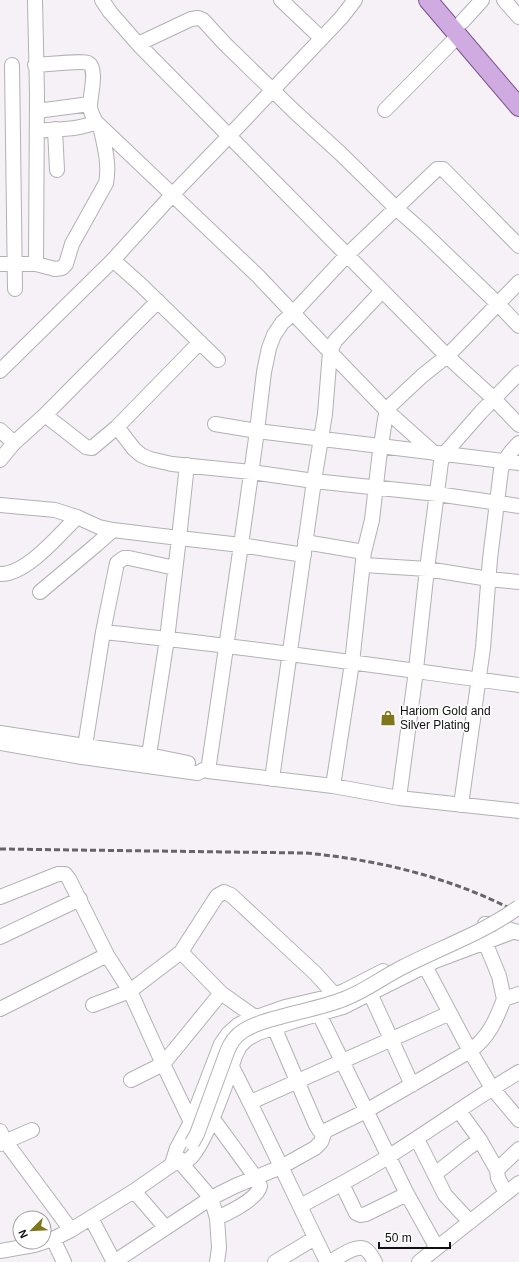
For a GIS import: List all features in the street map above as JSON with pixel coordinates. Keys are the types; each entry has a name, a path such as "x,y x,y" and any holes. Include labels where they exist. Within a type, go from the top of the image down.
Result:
{"main road":[{"path":"428,0 460,29 519,88"},
{"path":"443,0 460,29 519,107"}],"street":[{"path":"35,0 37,111 36,264"},
{"path":"103,0 110,12 138,44 382,292 446,356 494,399 519,425"},
{"path":"281,0 321,38"},
{"path":"0,371 113,260 173,194 273,90 356,0"},
{"path":"385,110 460,29 482,0"},
{"path":"504,0 519,17"},
{"path":"138,44 191,18 203,20 225,44 423,232 519,326"},
{"path":"35,66 72,63 87,63 90,65 92,69 93,91 90,104 92,116 98,124 258,276 388,411 439,453 441,462 399,798"},
{"path":"12,64 7,264 15,289"},
{"path":"37,111 90,104"},
{"path":"7,264 36,264 55,269 62,268 66,264 72,244 106,183 108,174 107,164 98,124"},
{"path":"37,131 98,124"},
{"path":"55,129 57,170"},
{"path":"206,770 242,545 264,372 269,348 274,336 282,323 347,255 437,169 443,169 519,246"},
{"path":"113,260 158,301 218,360"},
{"path":"333,786 352,663 364,558 372,520 380,446 385,419 391,405 446,356 519,282"},
{"path":"272,779 304,549 325,414 330,352 335,341 382,292"},
{"path":"0,460 14,443 45,415 158,301"},
{"path":"45,415 86,447 92,448 117,427 200,342"},
{"path":"439,453 519,373"},
{"path":"215,424 257,431 519,463"},
{"path":"117,427 134,449 141,455 150,459 172,464 437,494 519,506"},
{"path":"0,430 14,443"},
{"path":"461,805 483,648 501,470 504,460 519,443"},
{"path":"149,755 167,639 187,465"},
{"path":"0,505 55,510 77,517 99,527 113,530 242,545 304,549 489,579 519,582"},
{"path":"0,574 14,571 37,557 77,517"},
{"path":"40,592 113,530"},
{"path":"85,746 103,632 117,563 124,558 129,558 175,568"},
{"path":"103,632 140,635 519,685"},
{"path":"0,733 149,755 199,765 206,770 333,786 399,798 519,811"},
{"path":"0,743 82,757 198,773 206,770"},
{"path":"0,897 58,874 64,874 69,879 80,898 107,955 130,991 191,1122"},
{"path":"94,1005 130,991 181,952 217,896 224,892 231,895 315,973 334,994"},
{"path":"0,937 80,898"},
{"path":"177,1163 188,1151 192,1143 230,1044 244,1030 265,1021 345,999 399,969 484,929 519,907"},
{"path":"217,1262 219,1248 217,1218 211,1198 177,1163 177,1148 191,1122 221,1044 228,1034 238,1025 256,1017 285,1007 344,991 428,948 481,925 490,923 496,924 517,932"},
{"path":"3,1252 53,1239 91,1218 177,1163 188,1160 196,1152 203,1141 235,1056 240,1046 246,1039 274,1027 343,1007 452,954 517,932"},
{"path":"274,1027 316,1125 320,1131 325,1131 366,1111 470,1051 486,1036 495,1023 504,999 499,976 485,942"},
{"path":"181,952 222,992 256,1017"},
{"path":"0,1010 107,955"},
{"path":"425,966 470,1051 492,1088 519,1120"},
{"path":"131,1080 163,1064 222,992"},
{"path":"370,993 412,1085"},
{"path":"504,999 519,994"},
{"path":"251,1102 450,1013"},
{"path":"320,1014 407,1194 437,1248"},
{"path":"232,1067 251,1102 327,1262"},
{"path":"300,1206 342,1184 417,1139 492,1088 519,1072"},
{"path":"459,1111 480,1140 497,1170 498,1178 506,1193"},
{"path":"212,1119 256,1178 260,1186 258,1191 243,1205 217,1218"},
{"path":"32,1130 2,1139 71,1230"},
{"path":"91,1218 114,1262 211,1198 235,1186 281,1167 315,1148 321,1142 325,1131"},
{"path":"417,1139 445,1195 470,1222"},
{"path":"435,1174 480,1140"},
{"path":"497,1170 519,1148"},
{"path":"418,1262 519,1183"},
{"path":"342,1184 356,1213 360,1215 366,1214 407,1194"},
{"path":"134,1191 165,1227"},
{"path":"275,1262 315,1238"},
{"path":"53,1239 64,1262"},
{"path":"330,1262 346,1252 357,1248 364,1248 370,1253 375,1262"}],"railway":[{"path":"0,849 306,853 334,856 389,866 442,880 519,913"}],"place":[{"name":"Hariom Gold and Silver Plating","path":"388,718"}]}
